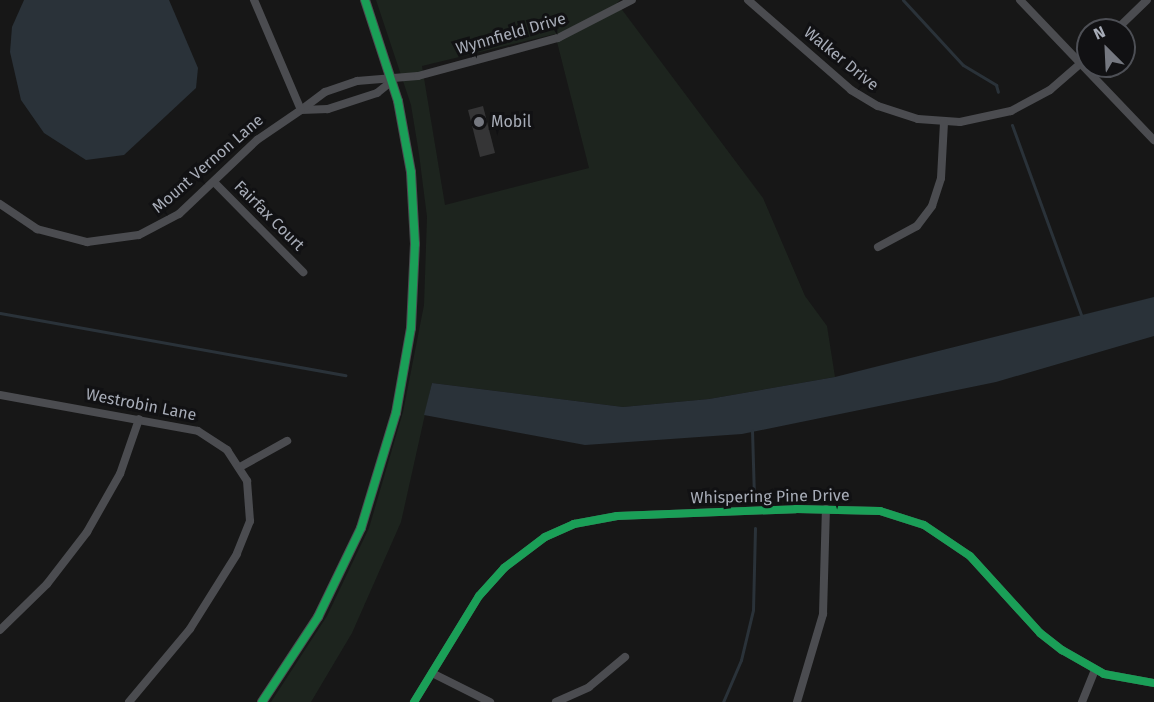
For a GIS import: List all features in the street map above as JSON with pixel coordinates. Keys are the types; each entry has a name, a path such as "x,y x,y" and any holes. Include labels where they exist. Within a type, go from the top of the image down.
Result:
{"street":[{"path":"254,0 301,110 328,109 376,93 392,81"},
{"path":"262,702 318,617 347,560 380,472 403,382 414,294 415,218 405,134 392,81 364,0"},
{"name":"Wynnfield Drive","path":"392,81 567,35 632,0"},
{"name":"Walker Drive","path":"748,0 860,97 897,113 944,122 991,117 1025,105 1076,66"},
{"path":"1020,0 1076,52"},
{"path":"1128,18 1147,0"},
{"name":"Mount Vernon Lane","path":"0,204 47,234 111,241 164,224 214,182 264,135 320,95 346,84 369,78 392,81"},
{"path":"1100,78 1154,140"},
{"path":"878,247 917,226 932,206 941,178 944,122"},
{"name":"Fairfax Court","path":"214,182 303,272"},
{"name":"Westrobin Lane","path":"0,395 139,419 204,433 240,467 250,496 246,536 190,629 129,702"},
{"path":"0,630 47,584 87,532 123,468 139,419"},
{"path":"240,467 287,441"},
{"path":"797,702 823,614 826,509"},
{"name":"Whispering Pine Drive","path":"414,702 492,580 531,546 558,531 616,516 826,509 880,511 938,532 970,556 1040,633 1095,670 1154,683"},
{"path":"556,702 589,687 625,657"},
{"path":"1082,702 1095,670"},
{"path":"432,673 490,702"}],"shaded area":[{"path":"24,0 169,0 198,68 196,88 124,155 86,160 44,133 21,100 10,52 12,27"},
{"path":"376,0 620,0 617,3 763,198 805,296 827,326 835,377 709,399 623,407 432,383 401,522 352,633 311,702 271,702 327,616 369,528 403,412 424,305 427,217 411,105","holes":["555,34 589,168 445,205 422,66"]},
{"path":"1154,297 1154,336 996,382 742,434 585,445 424,415 432,383 623,407 709,399 835,377"}],"building":[{"name":"Mobil","path":"483,106 495,153 480,157 468,110"}],"waterway":[{"path":"903,0 963,65 996,85 998,92"},
{"path":"1012,125 1082,317"},
{"path":"0,313 345,375"},
{"path":"752,430 754,497"},
{"path":"723,702 741,660 753,610 755,528"}],"cycle path":[{"path":"262,702 318,617 361,528 396,413 411,328 415,244 411,172 398,101 365,0"},
{"path":"414,702 479,596 504,568 545,537 574,524 617,516 796,509 880,511 924,525 970,556 1040,633 1062,650 1104,674 1154,683"}],"place":[{"name":"Mobil","path":"479,122"}]}
